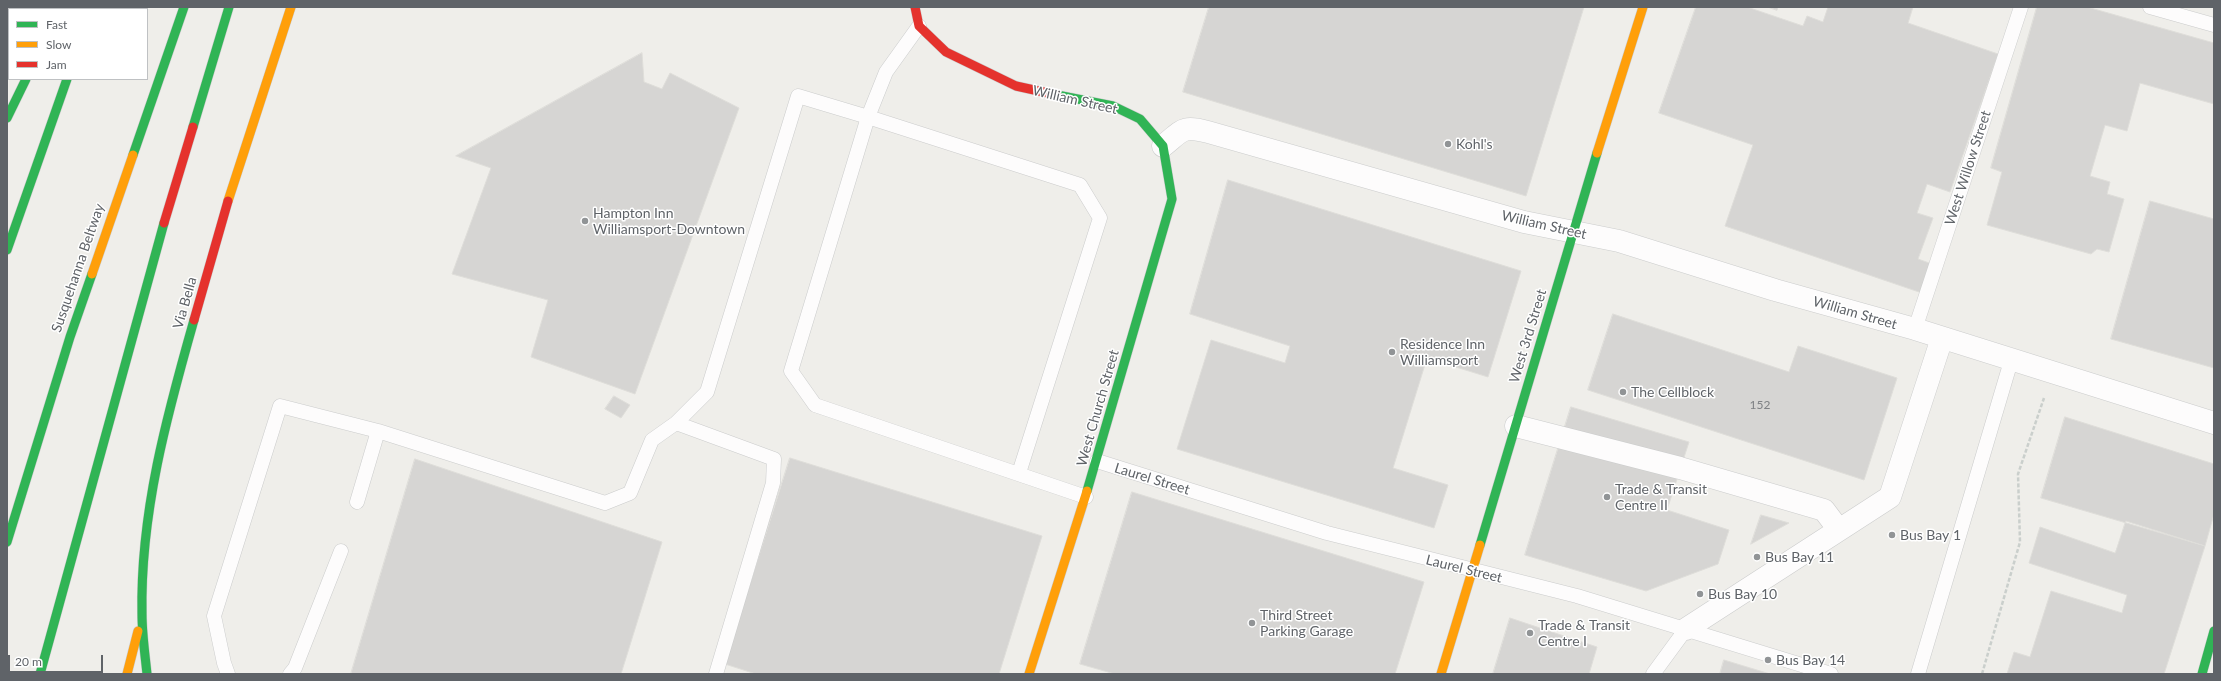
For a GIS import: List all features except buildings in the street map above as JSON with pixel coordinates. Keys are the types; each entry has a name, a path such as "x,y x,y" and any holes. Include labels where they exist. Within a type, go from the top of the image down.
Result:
{"main road":[{"name":"Susquehanna Beltway","path":"7,542 70,337 184,7"},
{"path":"40,674 115,392 193,121 229,7"},
{"name":"Via Bella","path":"147,674 142,614 143,570 149,511 165,424 231,190 291,7"},
{"path":"915,7 919,26"},
{"name":"West 3rd Street","path":"1441,674 1516,426 1572,232 1643,7"},
{"name":"William Street","path":"919,26 946,52 1016,86 1113,106 1140,119 1163,146"},
{"path":"7,118 26,80"},
{"path":"7,250 67,80"},
{"name":"West Church Street","path":"1029,674 1097,461 1172,199 1163,146"},
{"name":"Via Bella","path":"127,674 142,614"},
{"path":"2202,674 2214,632"}],"street":[{"name":"William Street","path":"1163,146 1185,129 1193,128 1524,222 1619,241 1775,290 1915,329 2011,361 2214,423"},
{"path":"1686,629 1890,497 1942,338"},
{"path":"1516,426 1680,468 1824,510 1839,530"}],"lane":[{"name":"West Willow Street","path":"1915,329 2020,7"},
{"path":"2150,7 2214,25"},
{"path":"919,26 886,72 868,117 791,371 815,405 1086,497"},
{"path":"228,674 224,663 214,616 280,406 378,431 605,503 630,493 652,440 676,423 707,392 798,96 1080,185 1100,218 1018,473"},
{"path":"1918,674 2011,361"},
{"path":"676,423 774,459 774,483 716,674"},
{"path":"357,502 378,431"},
{"name":"Laurel Street","path":"1097,461 1327,533 1577,596 1827,673"},
{"path":"290,674 295,668 341,551"},
{"path":"1654,674 1686,629"}],"path":[{"path":"1982,674 2020,542 2018,474 2053,374"}],"traffic: fast":[{"path":"133,155 184,7"},
{"path":"193,127 229,7"},
{"path":"7,118 26,80"},
{"path":"7,250 67,80"},
{"path":"1057,95 1113,106 1140,119 1163,146 1172,199 1087,491"},
{"path":"1480,545 1597,153"},
{"path":"40,674 164,223"},
{"path":"7,542 70,337 92,274"},
{"path":"147,674 142,614 145,539 150,502 165,428 194,320"},
{"path":"2202,674 2214,631"}],"traffic: slow":[{"path":"228,201 291,7"},
{"path":"1597,153 1643,7"},
{"path":"92,274 133,155"},
{"path":"1029,674 1087,491"},
{"path":"1441,674 1480,545"},
{"path":"127,674 138,631"}],"traffic: jam":[{"path":"915,7 919,26 946,52 1016,86 1057,95"},
{"path":"164,223 193,127"},
{"path":"194,320 228,201"}],"place":[{"name":"Kohl's","path":"1448,144"},
{"name":"Hampton Inn Williamsport-Downtown","path":"585,221"},
{"name":"Residence Inn Williamsport","path":"1392,352"},
{"name":"The Cellblock","path":"1623,392"},
{"name":"Trade & Transit Centre II","path":"1607,497"},
{"name":"Bus Bay 1","path":"1892,535"},
{"name":"Bus Bay 11","path":"1757,557"},
{"name":"Bus Bay 10","path":"1700,594"},
{"name":"Third Street Parking Garage","path":"1252,623"},
{"name":"Trade & Transit Centre I","path":"1530,633"},
{"name":"Bus Bay 14","path":"1768,660"}]}
